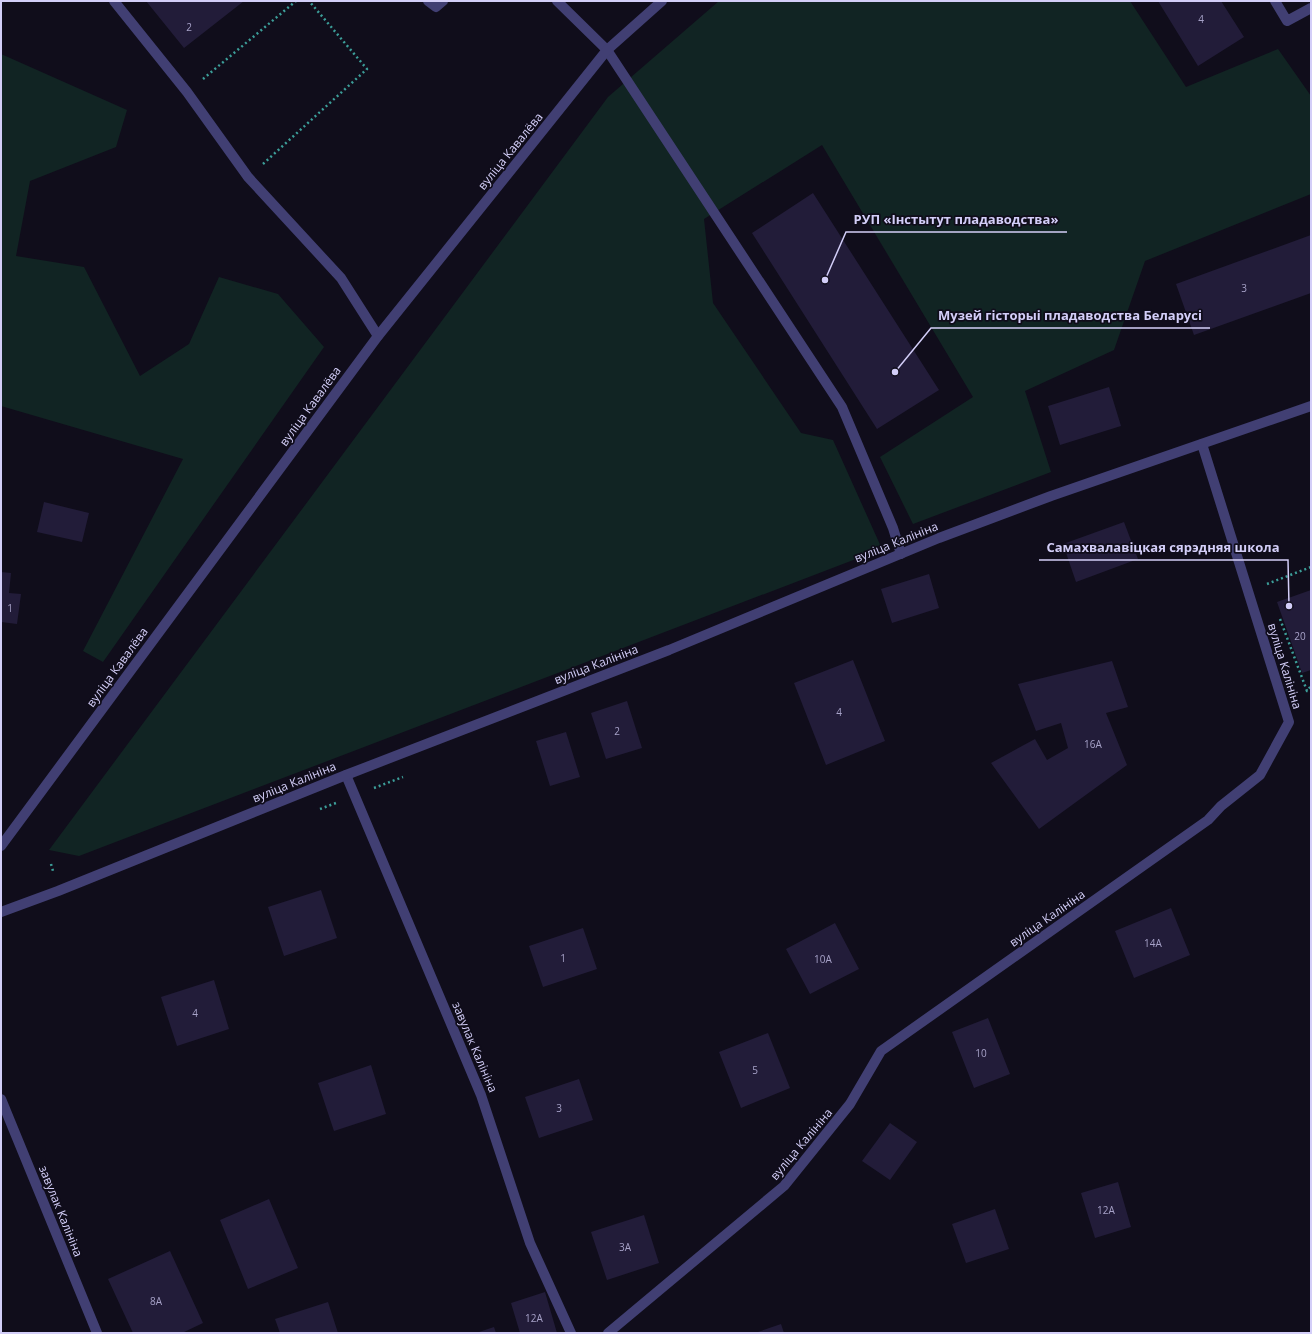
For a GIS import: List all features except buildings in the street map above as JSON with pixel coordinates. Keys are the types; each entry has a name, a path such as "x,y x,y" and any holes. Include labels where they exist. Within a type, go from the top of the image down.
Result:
{"street":[{"path":"114,1 187,92 248,177 341,278 378,336"},
{"path":"428,1 436,7 443,1"},
{"path":"557,1 607,50 842,407 893,528 901,554"},
{"name":"вуліца Кавалёва","path":"1,846 378,336 607,50 662,1"},
{"path":"1275,1 1287,21 1311,8"},
{"name":"вуліца Калініна","path":"1,912 65,888 346,775 669,650 901,554 1051,496 1311,406"},
{"name":"вуліца Калініна","path":"608,1333 784,1186 850,1104 880,1052 1208,820 1221,806 1260,775 1289,722 1202,444"},
{"name":"завулак Калініна","path":"346,775 481,1095 530,1243 571,1333"},
{"name":"завулак Калініна","path":"1,1099 98,1333"}],"path":[{"path":"187,92 296,1"},
{"path":"248,177 367,69 308,1"},
{"path":"1270,591 1267,584 1311,567"},
{"path":"1278,612 1307,691 1311,686"}],"green space":[{"path":"719,1 1130,1 1186,87 1278,49 1311,96 1311,194 1145,261 1114,350 1025,391 1051,472 913,524 880,457 973,397 822,145 704,219 713,303 801,433 833,440 882,549 79,856 49,850 608,97"},
{"path":"1,54 127,110 116,147 30,181 16,256 84,267 140,376 189,344 219,277 278,294 324,347 103,662 83,651 183,459 1,406"}],"place":[{"name":"РУП «Інстытут пладаводства»","path":"825,280"},
{"name":"Музей гісторыі пладаводства Беларусі","path":"895,372"},
{"name":"Самахвалавіцкая сярэдняя школа","path":"1289,606"}]}
